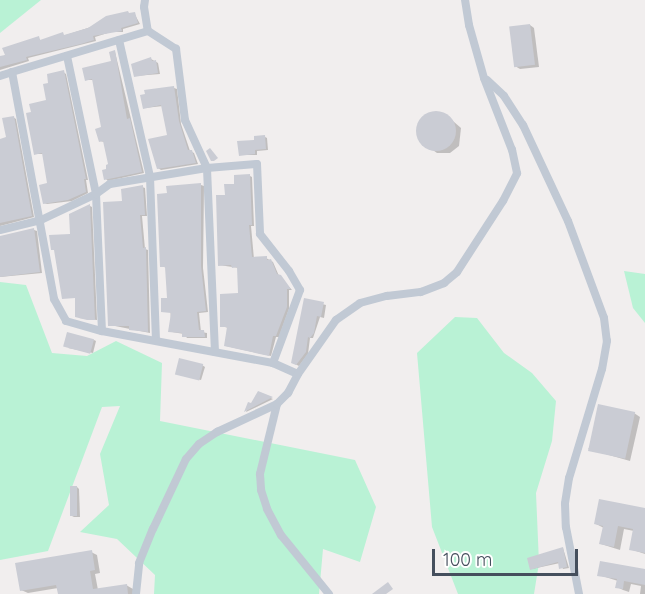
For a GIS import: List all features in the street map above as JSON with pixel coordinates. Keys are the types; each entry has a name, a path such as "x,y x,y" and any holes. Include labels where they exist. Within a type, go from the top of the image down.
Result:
{"street":[{"path":"145,0 148,31"},
{"path":"136,594 139,563 186,459 199,444 217,432 277,404 288,393 322,339 344,315 360,303 387,296 421,292 444,283 457,272 474,248 517,173 512,150 484,78 469,25 465,0"},
{"path":"0,76 148,31 176,49 185,120 207,168 215,352"},
{"path":"119,40 150,177 156,340"},
{"path":"67,56 96,194 102,331"},
{"path":"12,72 54,299 66,321 102,331 273,363 298,374"},
{"path":"484,78 504,96 528,135 568,221 604,318 607,341 602,369 569,478 565,504 566,527 579,594"},
{"path":"0,230 40,220 96,194 110,184 207,168 257,164 260,234 289,271 300,290 273,363"},
{"path":"277,404 260,474 261,490 267,509 281,535 329,594"}],"green space":[{"path":"0,0 41,0 0,33"},
{"path":"624,271 645,274 645,323 633,308"},
{"path":"0,282 26,285 52,353 87,356 116,341 162,363 160,421 355,460 376,507 360,562 323,549 319,594 154,594 155,575 117,539 80,532 109,505 100,454 120,406 102,407 48,551 0,560"},
{"path":"455,317 477,318 504,353 532,373 556,401 552,441 536,493 539,563 534,594 458,594 432,527 417,353"}],"building":[{"path":"128,11 129,13 135,12 138,23 121,28 122,31 93,36 94,40 26,57 27,60 0,67 0,56 5,55 2,48 39,36 40,40 63,32 64,35 88,28 106,16"},
{"path":"530,24 535,65 514,67 509,27"},
{"path":"115,50 127,119 130,118 142,172 104,180 102,170 106,169 108,164 103,141 99,142 95,129 101,127 92,79 85,81 82,68 111,61 109,52"},
{"path":"151,57 152,61 156,60 158,73 134,77 131,64"},
{"path":"64,70 86,179 84,179 86,192 68,200 43,204 39,185 47,183 42,153 34,155 26,113 31,112 29,104 46,100 43,84 48,83 47,74"},
{"path":"174,86 179,121 188,150 192,150 196,163 157,169 148,139 167,135 161,105 143,109 140,95 145,94 144,90"},
{"path":"436,111 444,112 450,117 455,123 455,139 450,145 444,150 436,151 428,150 422,145 417,139 416,131 417,123 422,117 428,112"},
{"path":"14,116 32,216 0,223 0,139 6,137 2,118"},
{"path":"265,135 266,149 255,150 255,154 239,156 237,141 254,140 254,136"},
{"path":"210,148 218,158 214,161 211,161 206,151"},
{"path":"250,174 252,225 249,225 252,257 267,256 267,260 271,259 277,274 281,275 291,289 287,289 287,307 276,336 273,336 269,356 224,346 227,327 220,327 220,294 238,293 237,267 218,266 216,195 225,195 224,184 234,184 234,175"},
{"path":"201,183 201,266 206,311 197,312 199,330 204,330 205,337 182,337 182,333 168,332 171,313 161,312 161,298 167,298 165,267 160,267 157,194 167,193 166,186"},
{"path":"143,185 145,215 140,215 143,248 146,247 148,332 129,330 129,326 108,326 103,202 122,201 121,189"},
{"path":"90,204 95,320 75,317 75,298 62,299 54,250 51,250 49,235 70,234 69,214"},
{"path":"34,228 40,272 0,277 0,236"},
{"path":"304,298 324,302 321,317 317,316 314,333 310,338 308,337 306,352 296,365 291,363"},
{"path":"67,332 94,339 90,354 63,346"},
{"path":"179,358 203,364 199,381 175,374"},
{"path":"258,391 273,397 244,412 248,402 251,403"},
{"path":"598,404 635,412 625,459 588,451"},
{"path":"70,486 77,486 77,516 70,516"},
{"path":"599,499 645,508 645,553 629,550 633,529 618,526 614,547 599,544 603,526 594,524"},
{"path":"563,547 567,567 559,569 558,562 530,570 527,558"},
{"path":"92,550 95,570 90,571 93,589 127,584 128,594 58,594 56,585 20,591 15,563"},
{"path":"600,561 645,569 645,585 624,581 623,589 615,588 617,579 597,576"},
{"path":"388,582 393,589 386,594 372,594"}]}
